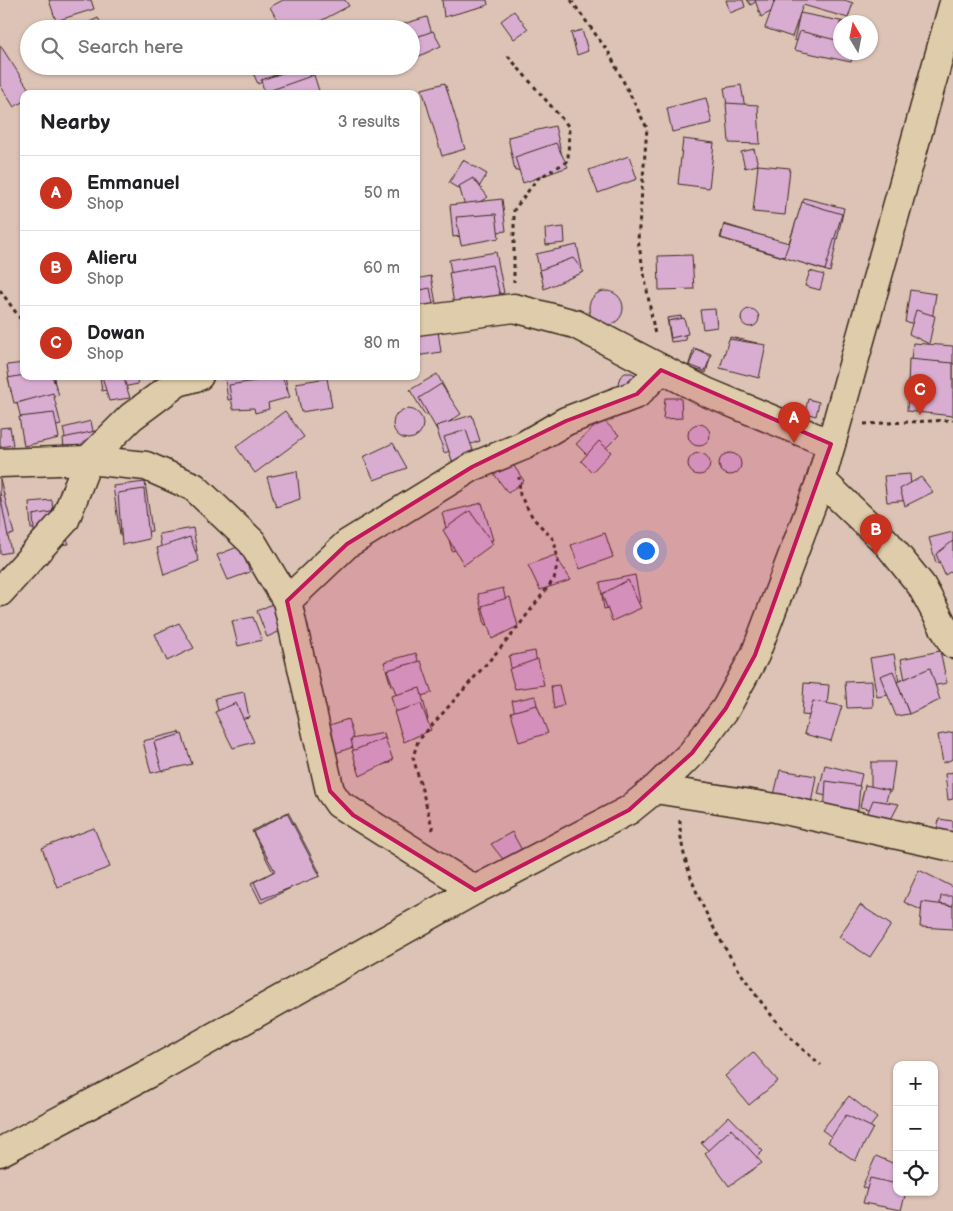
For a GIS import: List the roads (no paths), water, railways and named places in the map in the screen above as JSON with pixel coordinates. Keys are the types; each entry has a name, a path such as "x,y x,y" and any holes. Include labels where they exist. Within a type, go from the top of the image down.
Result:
{"street":[{"path":"668,792 692,753 726,708 756,655 821,480 953,6"},
{"path":"420,320 514,308 575,324 706,392 834,435"},
{"path":"287,601 347,544 472,467 523,446 566,421 637,394 661,370"},
{"path":"0,592 66,520 88,460 131,417 178,382 185,380"},
{"path":"0,463 88,460 146,466 194,487 252,542 287,601 330,791 339,804 353,815 444,869 475,890"},
{"path":"821,480 887,543 921,585 953,644"},
{"path":"0,1152 153,1071 475,890 629,810 668,792 776,808 953,848"}],"place":[{"name":"Dowan","path":"920,415"},
{"name":"Emmanuel","path":"794,443"},
{"name":"Alieru","path":"876,555"}]}
